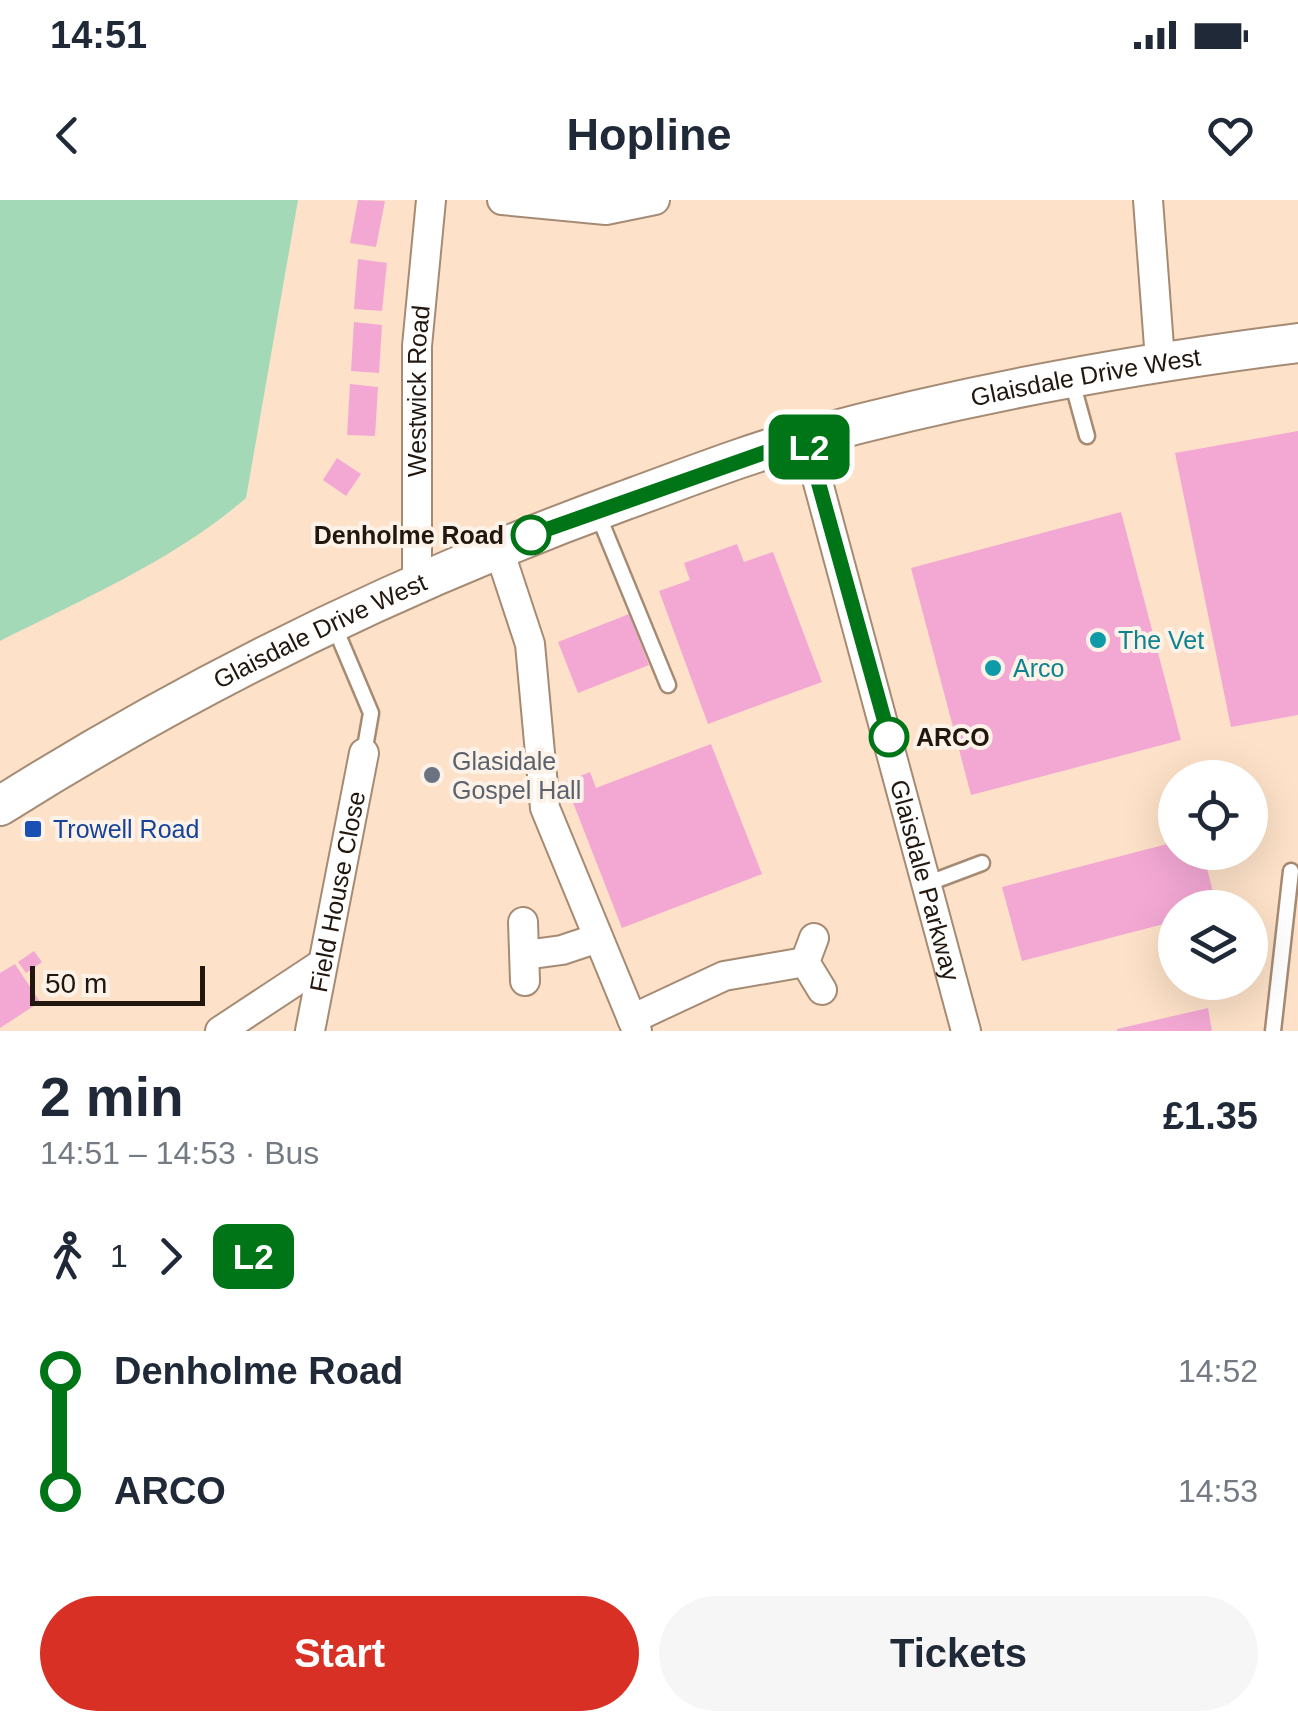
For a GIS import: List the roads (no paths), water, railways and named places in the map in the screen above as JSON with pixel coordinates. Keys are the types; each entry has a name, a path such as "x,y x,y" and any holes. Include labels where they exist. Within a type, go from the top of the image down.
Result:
{"street":[{"name":"Westwick Road","path":"417,581 417,346 431,200"},
{"path":"502,200 606,210 655,200"},
{"path":"1148,200 1160,360"},
{"name":"Glaisdale Drive West","path":"0,806 147,716 332,621 498,547 596,511 806,438 1070,377 1160,360 1298,344"},
{"name":"Glaisdale Parkway","path":"806,438 930,884 966,1031"},
{"path":"498,547 530,644 545,808 634,1025 724,976 810,950 822,990"},
{"name":"Field House Close","path":"310,1031 364,753"},
{"path":"523,922 525,968 598,938"},
{"path":"220,1031 320,965"}],"lane":[{"path":"1070,377 1087,436"},
{"path":"596,511 668,685"},
{"path":"332,621 372,713 364,753"},
{"path":"930,884 982,862"},
{"path":"1273,1031 1290,871"}],"place":[{"name":"Denholme Road","path":"531,535"},
{"name":"The Vet","path":"1098,640"},
{"name":"Arco","path":"993,668"},
{"name":"ARCO","path":"889,737"},
{"name":"Glasidale Gospel Hall","path":"432,775"},
{"name":"Trowell Road","path":"33,829"}]}
